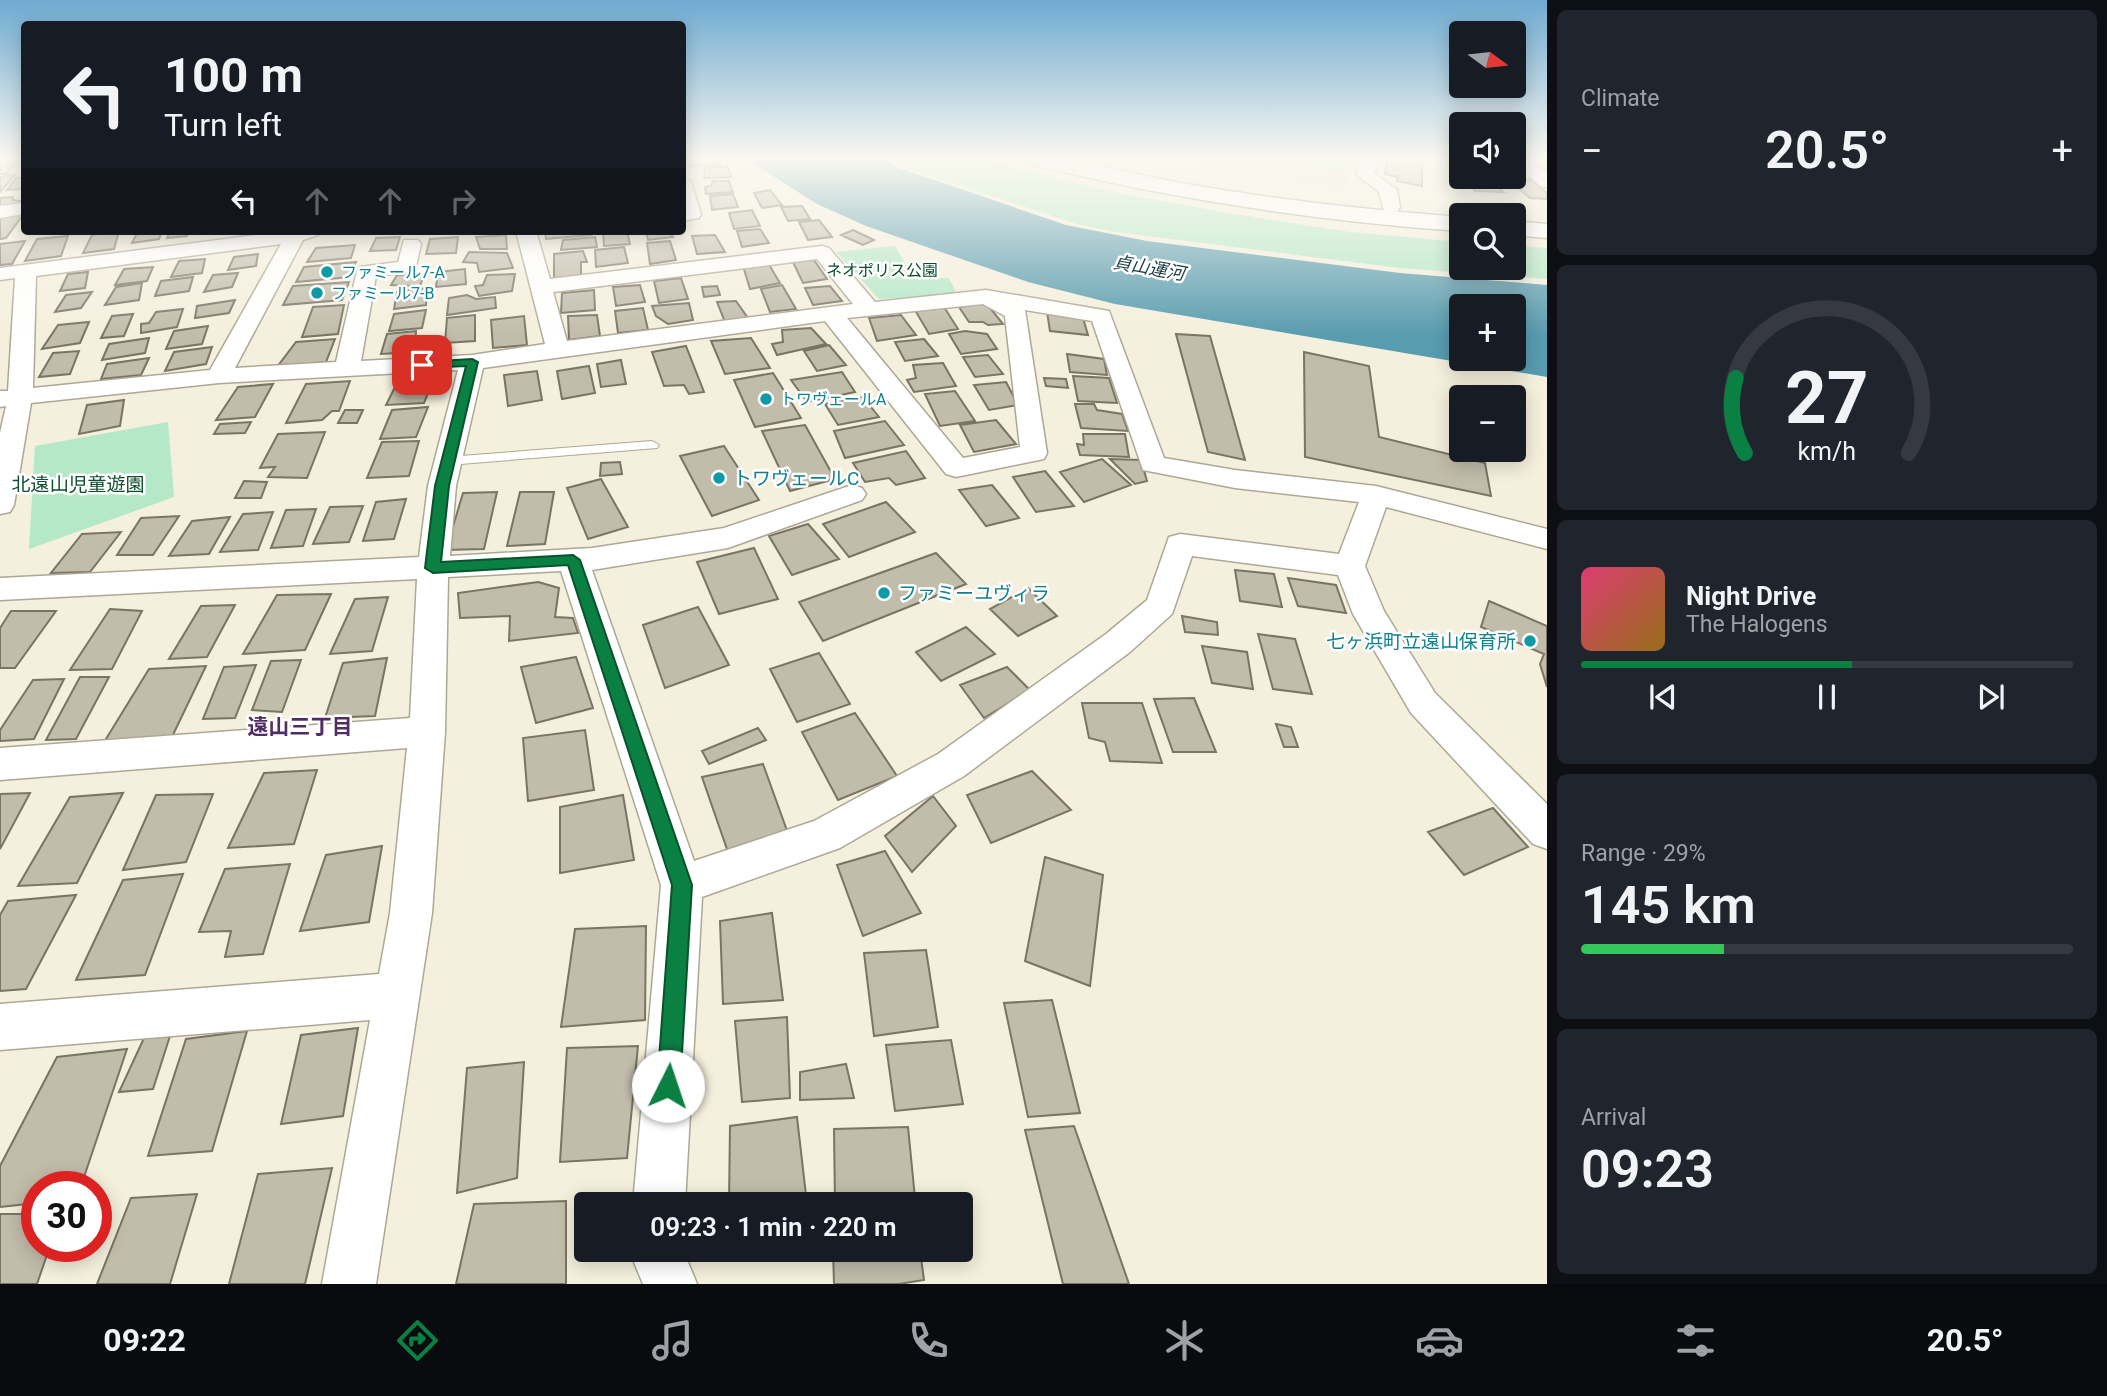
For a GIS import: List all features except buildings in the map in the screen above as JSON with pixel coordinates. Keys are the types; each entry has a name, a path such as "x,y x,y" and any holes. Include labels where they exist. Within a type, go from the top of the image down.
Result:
{"main road":[{"path":"1379,217 1449,224"},
{"path":"1526,218 1547,219"},
{"path":"1526,229 1547,230"}],"street":[{"path":"0,274 296,235"},
{"path":"219,376 302,235"},
{"path":"527,235 558,350"},
{"path":"346,369 367,271 408,267 411,244"},
{"path":"539,287 822,252 868,308"},
{"path":"0,505 26,271"},
{"path":"10,397 219,376 472,362 830,312 986,297 1101,316 1153,464 1235,479 1376,495 1547,539"},
{"path":"830,312 956,468 1034,453 1016,313 986,297"},
{"path":"349,1284 411,913 427,732 433,568 442,486 472,362"},
{"path":"0,589 573,560 728,538 852,494"},
{"path":"1376,495 1350,566 1369,614 1423,703 1547,831"},
{"path":"682,885 826,835 951,765 1118,643 1161,606 1180,544 1350,566"},
{"path":"573,560 682,885 660,1192"},
{"path":"0,764 427,732"},
{"path":"0,1027 397,995"},
{"path":"661,1262 670,1284"}],"lane":[{"path":"448,461 652,445"}],"green space":[{"path":"1056,217 1252,217 1350,232 1449,241 1449,272 1399,268 1116,232"},
{"name":"ネオポリス公園","path":"895,246 913,278 949,278 957,294 879,299 836,252"},
{"path":"1526,247 1547,248 1547,279 1526,277"},
{"name":"北遠山児童遊園","path":"168,422 174,497 29,549 35,446"}],"water":[{"name":"貞山運河","path":"846,217 1042,217 1066,225 1147,241 1449,277 1449,280 1547,285 1547,377 1511,371 1526,371 1526,294 1449,294 1449,360 1115,304 1028,282"}],"place":[{"name":"ファミール7-A","path":"327,272"},
{"name":"ファミール7-B","path":"317,293"},
{"name":"トワヴェールA","path":"766,399"},
{"name":"トワヴェールC","path":"719,478"},
{"name":"ファミーユヴィラ","path":"884,593"},
{"name":"七ヶ浜町立遠山保育所","path":"1530,641"}],"district":[{"name":"遠山三丁目","path":"300,727"}],"route":[{"path":"422,365 472,362 442,486 433,568 573,560 582,584 682,885 668,1086"}]}
